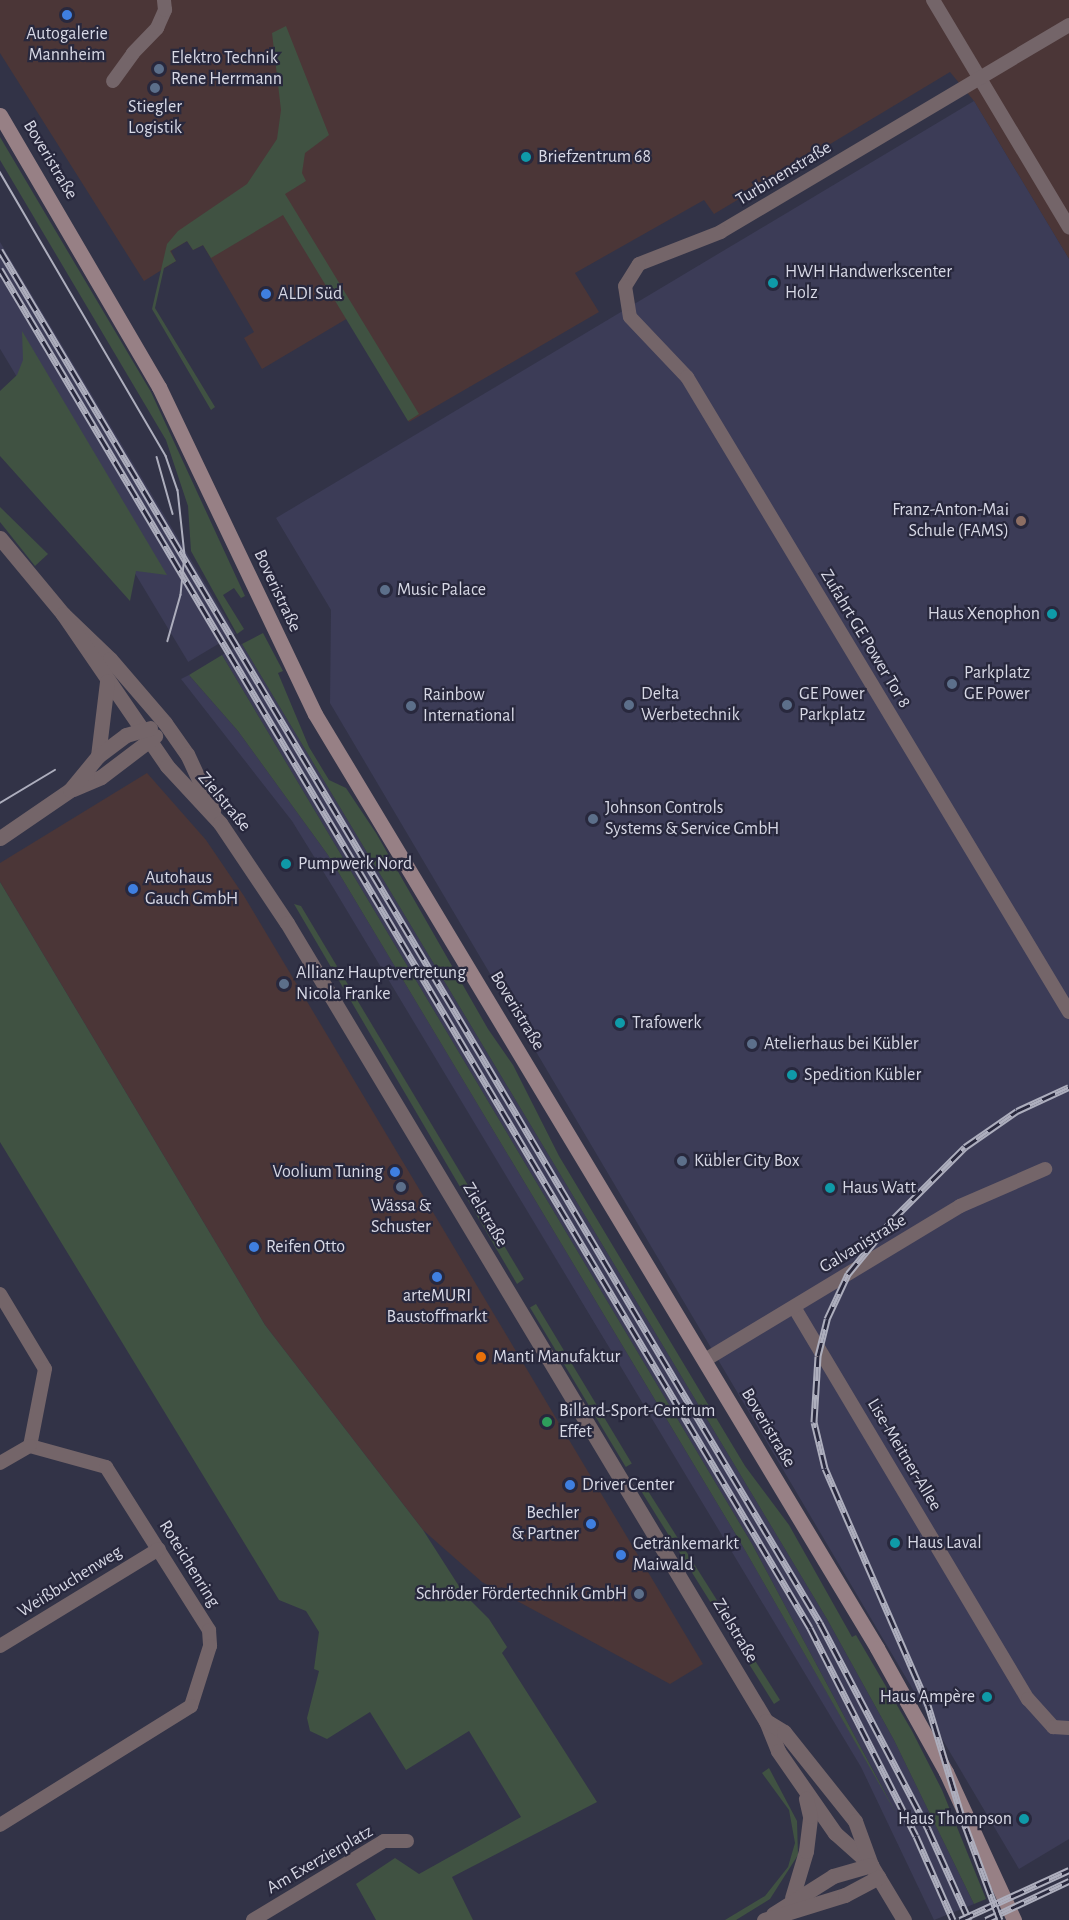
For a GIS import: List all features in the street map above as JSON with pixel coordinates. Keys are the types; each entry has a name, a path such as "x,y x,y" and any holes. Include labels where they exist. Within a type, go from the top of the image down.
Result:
{"main road":[{"name":"Boveristraße","path":"0,115 159,387 315,714 705,1360 939,1758 1014,1920"}],"street":[{"path":"113,81 133,53 157,28 165,10 164,0"},
{"path":"933,0 1069,227"},
{"name":"Turbinenstraße","path":"625,304 625,286 639,264 721,232 1069,25"},
{"name":"Zufahrt GE Power Tor 8","path":"625,304 630,317 687,377 1066,1006"},
{"path":"0,538 63,614 110,659 165,723 187,754 220,823"},
{"name":"Zielstraße","path":"63,614 107,682 167,766 220,823 288,923 766,1721 778,1751 835,1833 875,1871"},
{"path":"98,756 107,682"},
{"path":"0,838 70,790 102,777 147,736 165,723"},
{"path":"70,790 98,756 126,735 147,736"},
{"name":"Galvanistraße","path":"705,1360 960,1206 1045,1169"},
{"path":"0,1294 45,1369 30,1446 0,1463"},
{"name":"Lise-Meitner-Allee","path":"794,1307 1028,1699 1053,1726 1069,1728"},
{"name":"Roteichenring","path":"0,1825 182,1712 197,1698 210,1646 209,1630 106,1467 30,1446"},
{"name":"Weißbuchenweg","path":"0,1646 159,1549"},
{"name":"Zielstraße","path":"766,1721 784,1732 855,1821 875,1871 904,1920"},
{"path":"792,1898 806,1851 810,1816 805,1792"},
{"name":"Am Exerzierplatz","path":"253,1920 384,1841 407,1841"},
{"path":"766,1919 792,1898 850,1868 875,1871"},
{"path":"766,1919 845,1895 875,1871"}],"shaded area":[{"path":"0,0 1069,0 1069,259 974,101 950,72 714,214 704,200 575,273 599,312 409,422 348,318 262,369 244,338 254,332 203,245 193,250 187,241 171,251 176,261 144,281 0,53"},
{"path":"974,101 1069,259 1069,1839 1019,1869 330,703 331,610 276,518"},
{"path":"0,242 235,634 188,662 0,349"},
{"path":"242,644 827,1619 894,1740 974,1904 934,1920 861,1767 334,889 292,821 181,679 189,675 238,731 328,855 738,1538 889,1800 752,1544 222,655"},
{"path":"147,773 206,840 244,896 703,1664 670,1684 482,1582 423,1530 265,1325 0,882 0,863"}],"green space":[{"path":"286,26 329,135 305,153 302,173 306,181 285,194 419,414 408,421 283,215 211,258 203,245 193,250 187,241 170,251 176,261 164,268 155,308 215,407 211,410 152,309 167,244 178,231 247,184 277,139 281,110 272,33"},
{"path":"0,137 151,392 245,596 241,598 234,588 223,595 244,629 237,634 191,551 188,506 166,440 0,160"},
{"path":"22,331 167,575 136,571 130,601 0,456 0,391 17,375 23,360"},
{"path":"0,507 48,554 35,566 0,522"},
{"path":"263,633 283,671 278,673 309,747 329,780 346,788 376,833 488,1029 513,1065 559,1156 745,1466 789,1525 852,1637 856,1635 912,1731 942,1790 986,1899 974,1904 894,1740 827,1619 242,644"},
{"path":"222,655 752,1544 897,1815 738,1538 328,855 238,731 189,675"},
{"path":"0,882 265,1325 423,1530 464,1594 489,1619 507,1647 502,1653 597,1802 452,1877 473,1920 376,1920 356,1884 395,1858 419,1874 521,1817 469,1731 406,1770 370,1712 327,1739 310,1731 307,1718 319,1671 314,1669 319,1632 306,1611 279,1600 0,1142"},
{"path":"294,904 301,906 524,1279 517,1284"},
{"path":"536,1304 632,1463 626,1467 530,1308"},
{"path":"643,1483 780,1700 774,1704 638,1486"},
{"path":"769,1768 797,1821 798,1855 770,1899 736,1920 725,1920 765,1896 788,1867 795,1843 789,1810 762,1773"}],"tram line":[{"path":"0,172 166,456 178,490 185,555 181,595 168,641"},
{"path":"157,457 173,514"},
{"path":"0,803 55,770"}],"railway":[{"path":"0,250 820,1623 928,1829 969,1920"},
{"path":"0,269 810,1628 916,1836 953,1920"},
{"path":"1000,1920 962,1817 928,1705 825,1468 814,1422 818,1356 827,1319 848,1274 892,1220 965,1147 1017,1111 1069,1087"},
{"path":"960,1920 1069,1870"},
{"path":"986,1920 1069,1881"}],"place":[{"name":"Autogalerie Mannheim","path":"67,15"},
{"name":"Elektro Technik Rene Herrmann","path":"159,69"},
{"name":"Stiegler Logistik","path":"155,88"},
{"name":"Briefzentrum 68","path":"526,157"},
{"name":"HWH Handwerkscenter Holz","path":"773,283"},
{"name":"ALDI Süd","path":"266,294"},
{"name":"Franz-Anton-Mai Schule (FAMS)","path":"1021,521"},
{"name":"Music Palace","path":"385,590"},
{"name":"Haus Xenophon","path":"1052,614"},
{"name":"Parkplatz GE Power","path":"952,684"},
{"name":"Delta Werbetechnik","path":"629,705"},
{"name":"GE Power Parkplatz","path":"787,705"},
{"name":"Rainbow International","path":"411,706"},
{"name":"Johnson Controls Systems & Service GmbH","path":"593,819"},
{"name":"Pumpwerk Nord","path":"286,864"},
{"name":"Autohaus Gauch GmbH","path":"133,889"},
{"name":"Allianz Hauptvertretung Nicola Franke","path":"284,984"},
{"name":"Trafowerk","path":"620,1023"},
{"name":"Atelierhaus bei Kübler","path":"752,1044"},
{"name":"Spedition Kübler","path":"792,1075"},
{"name":"Kübler City Box","path":"682,1161"},
{"name":"Voolium Tuning","path":"395,1172"},
{"name":"Wässa & Schuster","path":"401,1187"},
{"name":"Haus Watt","path":"830,1188"},
{"name":"Reifen Otto","path":"254,1247"},
{"name":"arteMURI Baustoffmarkt","path":"437,1277"},
{"name":"Manti Manufaktur","path":"481,1357"},
{"name":"Billard-Sport-Centrum Effet","path":"547,1422"},
{"name":"Driver Center","path":"570,1485"},
{"name":"Bechler & Partner","path":"591,1524"},
{"name":"Haus Laval","path":"895,1543"},
{"name":"Getränkemarkt Maiwald","path":"621,1555"},
{"name":"Schröder Fördertechnik GmbH","path":"639,1594"},
{"name":"Haus Ampère","path":"987,1697"},
{"name":"Haus Thompson","path":"1024,1819"}]}
